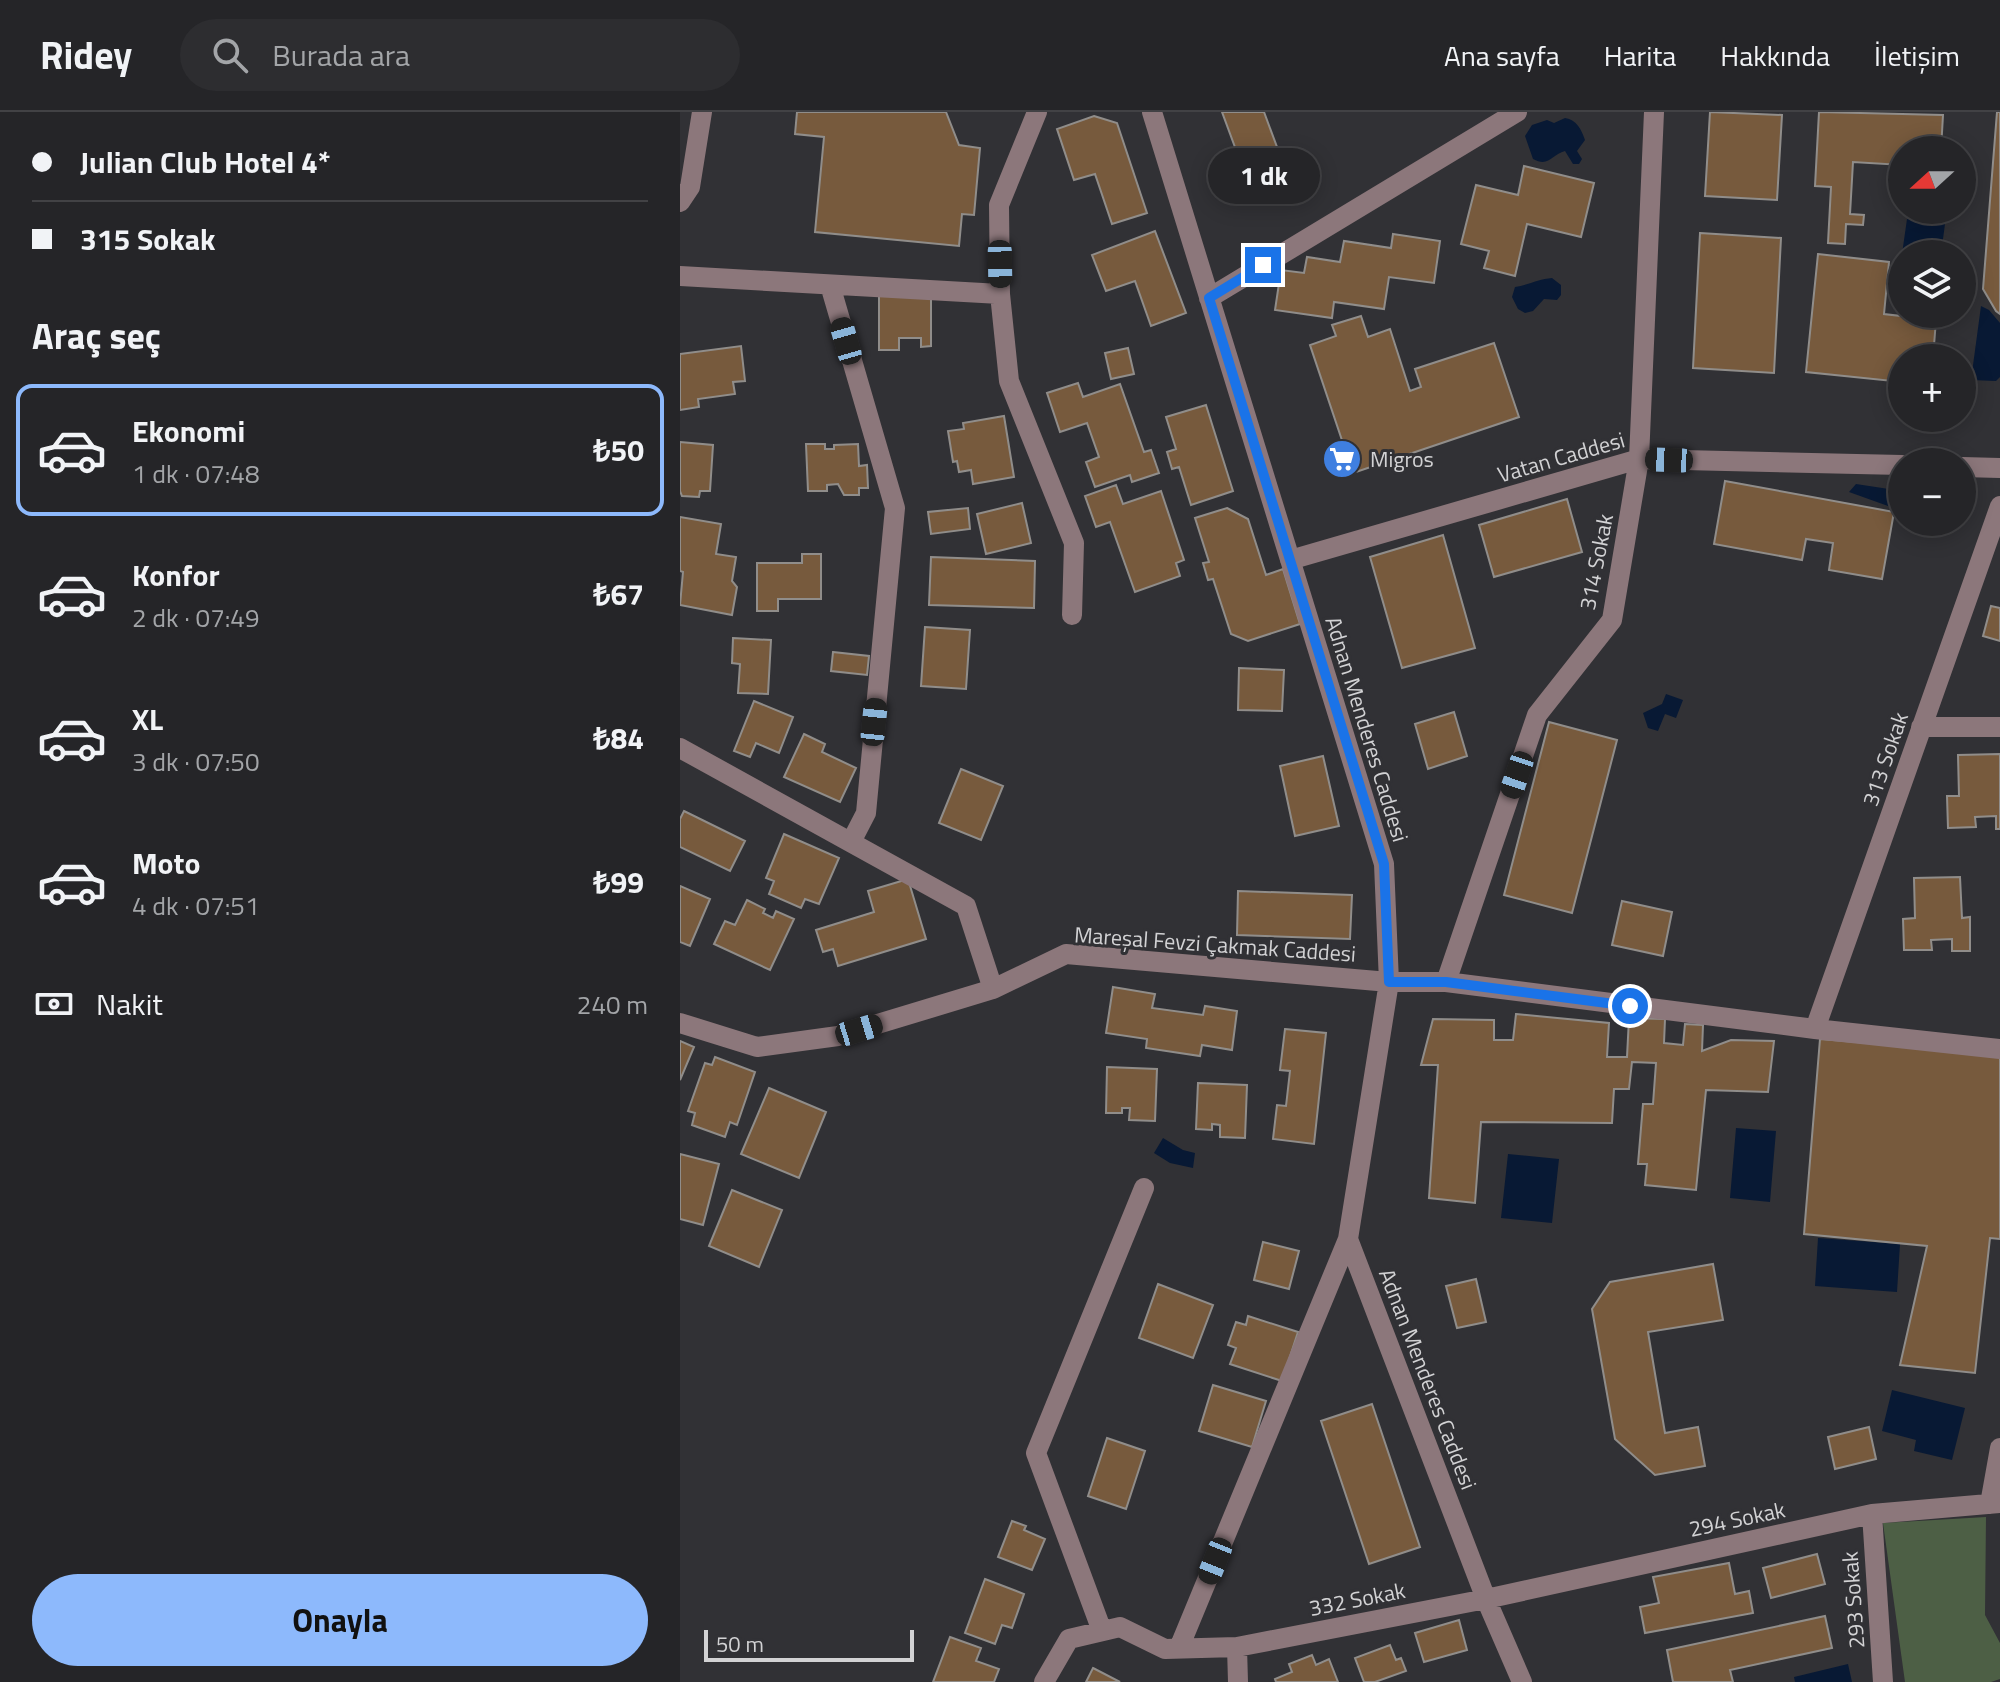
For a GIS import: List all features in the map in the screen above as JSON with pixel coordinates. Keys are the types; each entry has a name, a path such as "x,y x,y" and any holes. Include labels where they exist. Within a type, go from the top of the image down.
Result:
{"street":[{"path":"680,202 690,187 702,112"},
{"path":"1037,112 999,205 1000,294 1009,381 1074,543 1072,615"},
{"name":"Adnan Menderes Caddesi","path":"1152,112 1384,864 1389,982 1348,1239 1486,1599 1522,1682"},
{"path":"1209,298 1517,112"},
{"name":"314 Sokak","path":"1446,982 1537,715 1612,620 1639,459 1654,112"},
{"path":"680,276 1000,294"},
{"path":"830,285 895,508 866,813 851,842"},
{"name":"Vatan Caddesi","path":"1290,560 1639,459 1888,465"},
{"path":"1976,467 2000,468"},
{"name":"313 Sokak","path":"1815,1029 2000,506"},
{"path":"1921,727 2000,727"},
{"path":"680,748 966,906 993,989"},
{"name":"Mareşal Fevzi Çakmak Caddesi","path":"680,1023 757,1047 838,1036 993,989 1066,954 1389,982 1446,982 2000,1049"},
{"path":"1044,1682 1069,1639 1102,1631 1036,1453 1144,1188"},
{"path":"1179,1648 1348,1239"},
{"path":"1995,1504 2000,1448"},
{"name":"294 Sokak","path":"1486,1599 1872,1514 1995,1504"},
{"name":"293 Sokak","path":"1872,1514 1883,1682"},
{"name":"332 Sokak","path":"1102,1631 1120,1627 1165,1649 1237,1647 1486,1599"},
{"path":"1237,1647 1238,1682"}],"green space":[{"path":"1986,1517 1985,1615 2000,1643 2000,1679 1991,1682 1905,1682 1883,1523"}],"water":[{"path":"1565,118 1578,126 1585,140 1577,151 1582,159 1579,164 1573,164 1565,151 1543,162 1533,159 1525,136 1532,125 1547,120 1554,123"},
{"path":"1906,224 1945,224 1943,240 1904,240"},
{"path":"1552,278 1561,285 1561,295 1557,300 1544,299 1533,311 1525,313 1518,309 1512,297 1515,287"},
{"path":"1981,306 2000,323 2000,377 1996,381 1976,380 1976,344"},
{"path":"1856,484 1888,489 1888,506 1849,492"},
{"path":"1666,694 1683,700 1676,718 1665,714 1658,731 1648,728 1643,713 1662,704"},
{"path":"1736,1128 1776,1131 1770,1202 1730,1198"},
{"path":"1163,1138 1195,1153 1193,1168 1170,1163 1154,1153"},
{"path":"1508,1154 1559,1159 1552,1223 1501,1218"},
{"path":"1818,1238 1900,1244 1897,1292 1815,1286"},
{"path":"1892,1390 1965,1408 1952,1460 1914,1451 1916,1440 1882,1431"},
{"path":"1848,1664 1852,1682 1795,1682 1794,1677"}],"building":[{"path":"797,112 946,112 959,145 980,148 974,215 962,214 959,246 815,232 824,137 795,134"},
{"path":"1222,112 1264,112 1290,182 1253,196"},
{"path":"1710,112 1782,115 1777,200 1705,196"},
{"path":"1819,112 1943,115 1942,136 1888,136 1888,164 1853,162 1850,214 1864,215 1863,225 1846,224 1845,244 1828,243 1831,187 1815,186"},
{"path":"1997,112 2000,112 2000,314 1983,289"},
{"path":"1094,116 1117,123 1147,213 1112,224 1095,174 1074,180 1057,129"},
{"path":"1524,166 1594,183 1581,237 1527,224 1515,276 1484,268 1489,251 1461,244 1476,185 1518,195"},
{"path":"1155,231 1186,313 1151,326 1135,281 1106,291 1092,255"},
{"path":"1700,233 1781,238 1774,373 1693,368"},
{"path":"1393,234 1440,241 1434,283 1389,277 1384,309 1334,302 1332,318 1275,310 1281,270 1304,273 1307,257 1340,262 1344,241 1391,248"},
{"path":"1818,254 1888,262 1884,314 1888,314 1888,328 1935,328 1934,344 1888,344 1888,381 1806,372"},
{"path":"879,291 931,291 931,346 921,347 921,338 899,338 899,350 879,350"},
{"path":"1361,316 1368,337 1390,329 1410,391 1421,387 1415,369 1494,343 1519,417 1353,473 1310,345 1336,336 1332,325"},
{"path":"741,346 745,381 733,382 735,394 698,399 699,407 680,410 680,354"},
{"path":"1128,348 1134,374 1111,379 1105,353"},
{"path":"1078,383 1083,397 1120,384 1144,452 1151,450 1159,473 1132,482 1130,475 1095,487 1086,462 1099,457 1087,423 1060,432 1047,393"},
{"path":"1206,405 1233,491 1191,505 1179,467 1172,469 1167,452 1176,449 1166,417"},
{"path":"1004,416 1014,477 973,484 971,470 959,472 957,461 953,462 948,431 964,429 963,423"},
{"path":"680,442 713,445 710,491 700,491 699,497 682,496 680,491"},
{"path":"806,444 825,444 825,449 834,449 834,445 858,444 859,466 867,465 868,488 859,488 859,495 844,495 838,484 827,485 827,491 808,491"},
{"path":"1725,481 1888,511 1890,536 1882,579 1829,570 1833,543 1806,539 1802,560 1714,544"},
{"path":"1116,485 1123,504 1161,491 1184,560 1176,563 1180,576 1135,592 1110,522 1096,527 1085,496"},
{"path":"1567,499 1582,552 1494,577 1479,525"},
{"path":"1022,503 1031,543 986,554 977,514"},
{"path":"968,508 970,529 931,534 928,512"},
{"path":"1227,508 1248,519 1266,575 1283,569 1300,624 1248,641 1231,634 1213,579 1208,580 1203,563 1209,562 1195,518"},
{"path":"680,517 721,524 716,554 736,557 732,581 737,587 732,615 680,605 683,572 680,571"},
{"path":"1443,535 1475,648 1402,668 1370,557"},
{"path":"802,554 821,554 821,599 778,599 778,611 757,611 757,563 802,563"},
{"path":"931,557 1035,561 1034,608 929,605"},
{"path":"1991,606 2000,608 2000,641 1983,636"},
{"path":"925,627 970,630 966,689 921,686"},
{"path":"733,638 771,640 768,694 738,693 740,664 732,663"},
{"path":"833,652 869,656 867,675 831,671"},
{"path":"1239,668 1284,670 1282,711 1238,710"},
{"path":"754,701 793,717 779,753 756,743 750,757 734,751"},
{"path":"1454,712 1467,756 1428,769 1415,724"},
{"path":"1549,722 1617,740 1572,913 1504,895"},
{"path":"804,734 825,744 822,752 856,768 840,802 784,777"},
{"path":"2000,754 2000,829 1996,829 1996,816 1975,817 1976,827 1948,828 1947,796 1959,796 1958,755"},
{"path":"1323,756 1339,826 1295,836 1280,766"},
{"path":"961,769 1003,786 981,840 939,823"},
{"path":"684,811 745,841 730,871 680,847 680,819"},
{"path":"784,834 839,858 819,904 805,899 801,908 769,894 774,881 766,878"},
{"path":"1960,877 1962,918 1970,917 1970,951 1952,951 1952,939 1931,940 1932,950 1904,950 1903,919 1915,918 1914,878"},
{"path":"908,879 926,939 838,966 833,949 823,952 816,930 874,912 868,891"},
{"path":"680,886 710,899 690,946 680,942"},
{"path":"1238,891 1352,895 1350,939 1237,935"},
{"path":"747,900 765,909 763,913 773,918 776,911 794,919 770,970 714,944 725,921 735,925"},
{"path":"1622,901 1672,912 1663,956 1612,945"},
{"path":"1113,987 1155,994 1152,1008 1203,1015 1205,1006 1237,1011 1232,1050 1202,1045 1200,1056 1146,1048 1147,1039 1106,1033"},
{"path":"1516,1014 1609,1023 1607,1057 1627,1057 1629,1018 1665,1019 1664,1043 1683,1045 1685,1024 1703,1025 1702,1051 1731,1040 1774,1041 1768,1092 1706,1090 1696,1190 1645,1185 1647,1164 1638,1164 1643,1104 1653,1104 1656,1063 1632,1062 1629,1089 1614,1089 1612,1123 1481,1122 1475,1203 1429,1198 1438,1065 1421,1065 1433,1019 1494,1020 1494,1040 1513,1040"},
{"path":"1285,1029 1326,1033 1314,1144 1273,1139 1277,1105 1286,1106 1290,1071 1280,1070"},
{"path":"1820,1039 2000,1054 2000,1239 1990,1238 1975,1373 1900,1365 1927,1246 1804,1234"},
{"path":"680,1041 694,1047 680,1080"},
{"path":"715,1057 755,1072 737,1125 730,1122 725,1137 692,1125 695,1113 688,1111 705,1063 712,1065"},
{"path":"1107,1067 1157,1069 1155,1121 1129,1120 1130,1108 1122,1108 1122,1113 1106,1113"},
{"path":"1198,1083 1247,1085 1245,1138 1220,1137 1220,1125 1212,1124 1212,1130 1196,1129"},
{"path":"769,1088 826,1112 799,1178 741,1154"},
{"path":"680,1154 719,1164 703,1225 680,1219"},
{"path":"732,1190 782,1210 759,1267 709,1246"},
{"path":"1263,1242 1299,1251 1289,1289 1254,1280"},
{"path":"1713,1264 1723,1320 1648,1332 1665,1433 1698,1427 1705,1466 1655,1475 1615,1439 1592,1309 1610,1282"},
{"path":"1476,1279 1486,1322 1457,1328 1446,1286"},
{"path":"1158,1284 1213,1305 1193,1358 1139,1338"},
{"path":"1248,1316 1298,1332 1282,1381 1230,1364 1236,1348 1228,1345 1236,1322 1246,1325"},
{"path":"1213,1385 1266,1401 1252,1447 1199,1431"},
{"path":"1372,1404 1420,1547 1369,1564 1321,1421"},
{"path":"1869,1427 1876,1459 1835,1469 1828,1437"},
{"path":"1107,1438 1145,1451 1126,1509 1088,1496"},
{"path":"1012,1521 1045,1539 1032,1570 998,1557"},
{"path":"1817,1554 1825,1584 1771,1598 1763,1568"},
{"path":"1729,1563 1735,1594 1749,1591 1753,1613 1645,1633 1640,1607 1659,1603 1653,1577"},
{"path":"985,1579 1024,1594 1012,1628 1002,1625 995,1644 965,1633"},
{"path":"1825,1616 1832,1648 1730,1670 1733,1682 1673,1682 1667,1650"},
{"path":"1459,1620 1467,1650 1424,1662 1415,1633"},
{"path":"950,1637 981,1648 976,1661 999,1669 994,1682 933,1682"},
{"path":"1390,1645 1396,1660 1401,1658 1406,1671 1375,1682 1364,1682 1355,1658"},
{"path":"1312,1655 1316,1665 1329,1659 1338,1682 1276,1682 1275,1679 1292,1672 1289,1664"},
{"path":"1093,1668 1120,1682 1086,1682"}],"place":[{"name":"Migros","path":"1342,459"}],"route":[{"path":"1263,265 1209,298 1384,864 1389,982 1446,982 1630,1006"}]}
